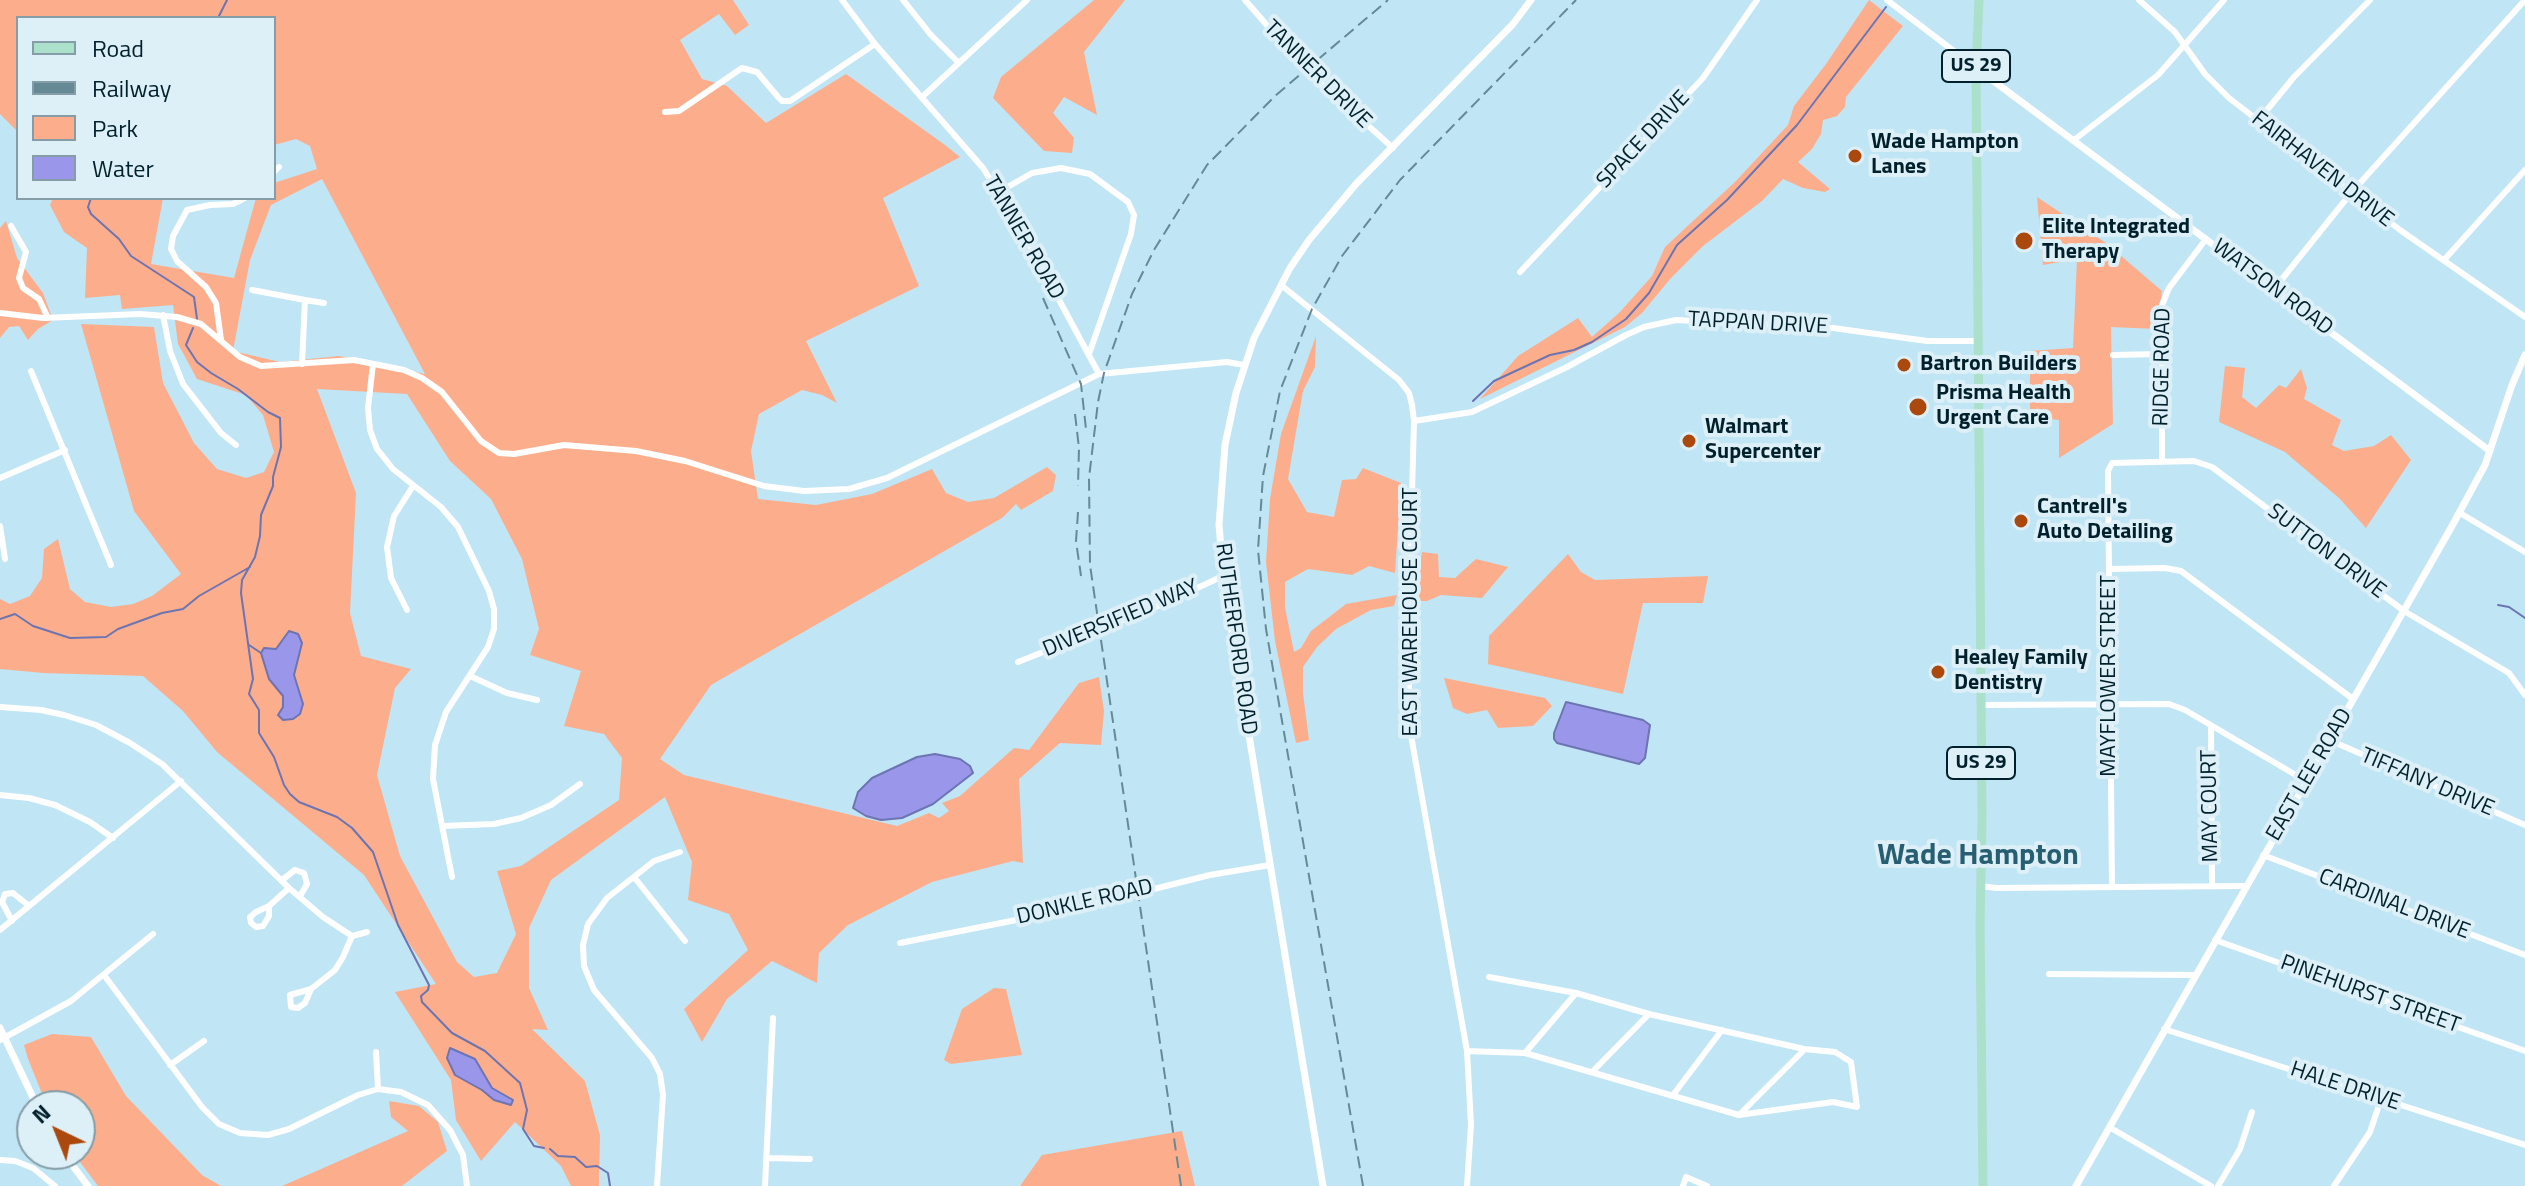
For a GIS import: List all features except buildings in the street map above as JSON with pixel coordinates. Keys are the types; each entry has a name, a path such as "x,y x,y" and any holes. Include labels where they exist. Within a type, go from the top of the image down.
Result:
{"main road":[{"name":"US 29","path":"1979,0 1976,68 1983,1186"}],"street":[{"name":"TANNER ROAD","path":"842,0 875,44 970,150 999,192 1099,374"},
{"path":"903,0 958,62"},
{"path":"922,97 1027,0"},
{"name":"TANNER DRIVE","path":"1245,0 1306,70 1393,148"},
{"name":"RUTHERFORD ROAD","path":"1323,1186 1223,576 1219,525 1221,471 1229,420 1244,365 1281,285 1320,225 1531,0"},
{"path":"1525,9 1538,0"},
{"name":"SPACE DRIVE","path":"1520,272 1703,78 1757,0"},
{"path":"1887,0 1976,68"},
{"name":"FAIRHAVEN DRIVE","path":"2139,0 2185,44 2217,87 2258,121 2351,193 2525,317"},
{"path":"2074,140 2149,82 2224,0"},
{"path":"2258,121 2294,77 2370,0"},
{"path":"2274,289 2351,193 2525,0"},
{"path":"665,112 679,111 742,68 757,72 778,97 785,102 790,101 875,44"},
{"name":"WATSON ROAD","path":"1976,68 2490,451"},
{"path":"999,192 1032,173 1061,168 1090,174 1128,202 1134,215 1131,234 1089,354"},
{"path":"2444,260 2525,170"},
{"path":"221,340 216,303 206,287 177,261 171,249 173,236 187,210 233,204 241,200"},
{"path":"11,226 26,252 19,278 23,288 39,299 48,318"},
{"name":"RIDGE ROAD","path":"2162,462 2161,314 2165,296 2206,239"},
{"name":"EAST WAREHOUSE COURT","path":"1281,285 1399,380 1411,399 1414,421 1409,724 1467,1051 1471,1125 1467,1186"},
{"path":"252,290 324,303"},
{"path":"302,364 305,300"},
{"path":"0,313 48,318 163,315 201,324 240,357 257,365 271,367 343,360 404,370 434,385 450,400 481,441 499,453 564,445 636,451 685,461 764,486 804,491 849,489 887,478 1099,374 1227,362 1244,365"},
{"path":"163,315 170,351 183,384 221,433 236,445"},
{"name":"TAPPAN DRIVE","path":"1414,421 1459,415 1486,407 1626,335 1644,327 1676,320 1833,328 1927,341 1979,341"},
{"path":"2113,355 2161,354"},
{"name":"EAST LEE ROAD","path":"2076,1186 2460,513 2490,451 2525,355"},
{"path":"373,364 368,408 371,436 386,461 441,507 458,527 492,601 495,619 492,638 484,656 446,712 435,745 433,779 452,877"},
{"path":"31,371 111,565"},
{"path":"0,478 65,450"},
{"name":"SUTTON DRIVE","path":"2109,466 2116,462 2201,462 2212,467 2404,611 2509,673 2525,695"},
{"name":"MAYFLOWER STREET","path":"2109,466 2112,887"},
{"path":"407,610 391,578 387,547 394,516 413,486"},
{"path":"2460,513 2525,552"},
{"path":"0,526 5,559"},
{"path":"2109,569 2165,568 2181,571 2353,699"},
{"name":"DIVERSIFIED WAY","path":"1018,662 1163,604 1223,576"},
{"path":"470,676 507,693 537,700"},
{"path":"1980,705 2169,704 2306,781"},
{"path":"0,707 41,710 88,722 147,753 181,781 289,888 323,917 352,936 367,932"},
{"name":"MAY COURT","path":"2211,725 2212,886"},
{"name":"TIFFANY DRIVE","path":"2329,740 2525,825"},
{"path":"0,930 181,781"},
{"path":"442,826 494,824 521,818 551,805 580,784"},
{"path":"0,795 55,805 90,822 113,838"},
{"path":"657,1186 663,1095 660,1074 652,1058 596,992 586,974 583,956 585,934 595,913 607,898 654,861 680,852"},
{"name":"CARDINAL DRIVE","path":"2263,855 2525,955"},
{"name":"DONKLE ROAD","path":"900,943 1065,910 1176,882 1270,865"},
{"path":"282,880 293,871 304,873 307,884 300,896"},
{"path":"634,877 685,941"},
{"path":"1980,886 2246,886"},
{"path":"269,906 289,888"},
{"path":"12,921 2,902 5,894 13,893 29,906"},
{"path":"2,1038 61,1007 153,934"},
{"path":"311,989 338,966 352,936"},
{"name":"PINEHURST STREET","path":"2215,940 2525,1051"},
{"path":"2049,974 2194,975"},
{"path":"104,975 212,1118 231,1130 251,1135 283,1131 346,1099 378,1089 408,1094 434,1111 459,1146 467,1186"},
{"path":"1467,1051 1525,1053 1739,1115 1833,1102 1857,1107 1851,1062 1835,1052 1804,1049 1649,1014 1576,993 1489,977"},
{"path":"1525,1053 1576,993"},
{"path":"1593,1071 1649,1014"},
{"path":"765,1186 769,1158 773,1018"},
{"path":"0,1028 29,1090"},
{"name":"HALE DRIVE","path":"2164,1029 2525,1145"},
{"path":"1673,1095 1722,1030"},
{"path":"170,1065 204,1041"},
{"path":"1739,1115 1804,1049"},
{"path":"376,1052 378,1089"},
{"path":"2334,1186 2370,1132 2381,1099"},
{"path":"2218,1186 2240,1149 2252,1112"},
{"path":"2109,1127 2210,1186"},
{"path":"769,1158 810,1159"},
{"path":"0,1160 15,1161 33,1168 55,1186"},
{"path":"1683,1186 1686,1177 1707,1186"}],"green space":[{"path":"0,0 733,0 749,25 735,35 719,14 680,40 702,79 727,86 766,123 846,74 960,157 883,198 919,286 806,341 837,403 802,390 759,414 751,451 758,499 816,505 872,494 932,469 946,493 968,502 994,498 1047,467 1056,475 1053,491 1021,510 1016,504 1002,518 711,685 660,759 684,775 897,826 929,813 939,818 949,811 942,803 960,796 1014,748 1029,750 1079,683 1099,677 1104,711 1101,745 1060,743 1019,779 1023,863 1013,861 932,882 848,925 819,953 817,983 772,961 727,999 702,1042 684,1009 748,950 729,914 688,900 692,862 665,797 551,880 529,928 529,988 548,1030 532,1029 585,1081 600,1135 599,1186 571,1186 561,1166 515,1122 481,1161 456,1120 451,1080 395,992 436,984 364,875 217,752 183,711 143,676 0,669 0,599 10,604 30,596 42,578 44,549 58,539 70,589 85,602 111,607 133,604 152,596 181,574 134,511 81,324 154,327 163,383 194,443 217,469 246,478 264,472 274,452 263,415 246,395 197,379 178,344 173,305 122,309 120,295 85,298 87,248 64,232 50,205 52,200 163,200 151,264 234,278 255,200 276,200 276,182 317,169 310,146 296,139 276,144 276,16 16,16 16,130 0,114","holes":["322,179 425,374 339,356 280,362 233,351 250,260 271,205","317,389 407,394 450,461 491,499 522,559 539,629 530,655 581,671 564,726 604,734 622,758 619,800 521,866 497,871 516,934 497,973 474,977 457,962 400,856 377,775 395,688 411,669 361,656 350,613 356,493"]},
{"path":"1094,0 1125,0 1084,52 1097,115 1064,97 1053,113 1074,138 1072,153 1044,151 993,98 1001,77"},
{"path":"1869,0 1903,26 1846,97 1845,107 1837,116 1823,120 1821,134 1812,149 1798,162 1830,189 1825,192 1803,188 1783,179 1762,201 1703,246 1642,313 1625,327 1480,399 1518,356 1578,318 1592,337 1620,312 1652,276 1665,247 1735,182 1788,125 1794,106"},
{"path":"2037,197 2106,243 2162,291 2156,329 2111,327 2113,424 2059,458 2059,420 2030,417 2030,351 2073,348 2077,259 2043,265"},
{"path":"6,221 17,258 43,293 53,320 28,340 19,326 9,327 0,338 0,228"},
{"path":"1316,336 1315,367 1303,391 1288,479 1307,512 1334,517 1342,480 1356,479 1363,468 1401,483 1395,573 1369,566 1352,575 1308,569 1285,582 1285,607 1294,652 1301,648 1311,631 1346,604 1397,595 1394,606 1371,610 1336,629 1317,647 1303,667 1309,740 1296,743 1275,641 1266,562 1270,499 1281,434"},
{"path":"2225,366 2245,368 2242,397 2256,408 2279,385 2286,388 2301,369 2307,388 2304,399 2341,420 2332,445 2344,451 2374,446 2391,435 2411,460 2366,528 2340,499 2285,452 2219,422"},
{"path":"1422,552 1438,554 1439,577 1455,578 1476,559 1508,567 1482,598 1441,595 1427,601 1414,601"},
{"path":"1568,554 1581,572 1595,580 1708,576 1703,603 1643,603 1623,694 1488,664 1489,636"},
{"path":"1444,678 1545,698 1552,706 1533,726 1498,728 1487,710 1467,714 1453,708"},
{"path":"994,988 1006,989 1022,1055 951,1064 944,1060 962,1009"},
{"path":"52,1034 91,1037 126,1096 202,1175 221,1186 98,1186 86,1170 96,1170 96,1090 41,1090 24,1045"},
{"path":"389,1101 419,1106 438,1122 447,1151 402,1186 282,1186 408,1131 391,1117"},
{"path":"1182,1131 1195,1186 1020,1186 1042,1155"}],"water":[{"path":"289,631 298,634 302,643 294,675 303,704 300,714 283,720 278,715 283,707 283,696 269,679 261,653 264,648 276,649"},
{"path":"1566,702 1643,720 1650,725 1645,758 1639,764 1557,743 1554,733"},
{"path":"935,754 960,759 970,766 973,773 933,804 902,818 881,820 853,808 858,792 872,778 917,757"},
{"path":"450,1048 475,1059 492,1088 513,1100 511,1105 494,1100 455,1075 447,1058"}],"waterway":[{"path":"219,16 227,0"},
{"path":"1473,401 1494,381 1550,355 1592,342 1626,319 1649,293 1677,245 1727,200 1797,125 1886,7"},
{"path":"90,200 88,207 91,214 119,239 131,256 194,297 197,319"},
{"path":"193,328 186,345 197,362 280,418 281,447 273,486 261,515 255,557 242,580 241,593 253,679 249,694 259,710 259,733 274,757 290,794 299,802 337,817 352,828 373,852 398,925 429,985 421,996 422,1002 452,1033 485,1051 520,1083 527,1110 523,1129 534,1146 544,1148"},
{"path":"0,619 15,614 33,626 70,638 106,637 118,629 183,609 199,596 250,567"},
{"path":"2498,605 2509,607 2525,618"},
{"path":"249,645 261,653"},
{"path":"550,1149 558,1156 575,1157 586,1167 597,1166 608,1173 610,1186"}],"railway":[{"path":"1181,1186 1090,565 1089,478 1098,402 1104,373 1132,294 1154,250 1207,165 1275,96 1388,0"},
{"path":"1363,1186 1266,629 1258,550 1263,476 1280,391 1312,309 1342,256 1400,180 1576,0"},
{"path":"1043,298 1081,384 1086,429"},
{"path":"1075,414 1079,448 1078,486"},
{"path":"1078,512 1076,541 1081,576"}],"place":[{"name":"Wade Hampton Lanes","path":"1855,156"},
{"name":"Elite Integrated Therapy","path":"2024,241"},
{"name":"Bartron Builders","path":"1904,365"},
{"name":"Prisma Health Urgent Care","path":"1918,407"},
{"name":"Walmart Supercenter","path":"1689,441"},
{"name":"Cantrell's Auto Detailing","path":"2021,521"},
{"name":"Healey Family Dentistry","path":"1938,672"}],"district":[{"name":"Wade Hampton","path":"1978,857"}]}
